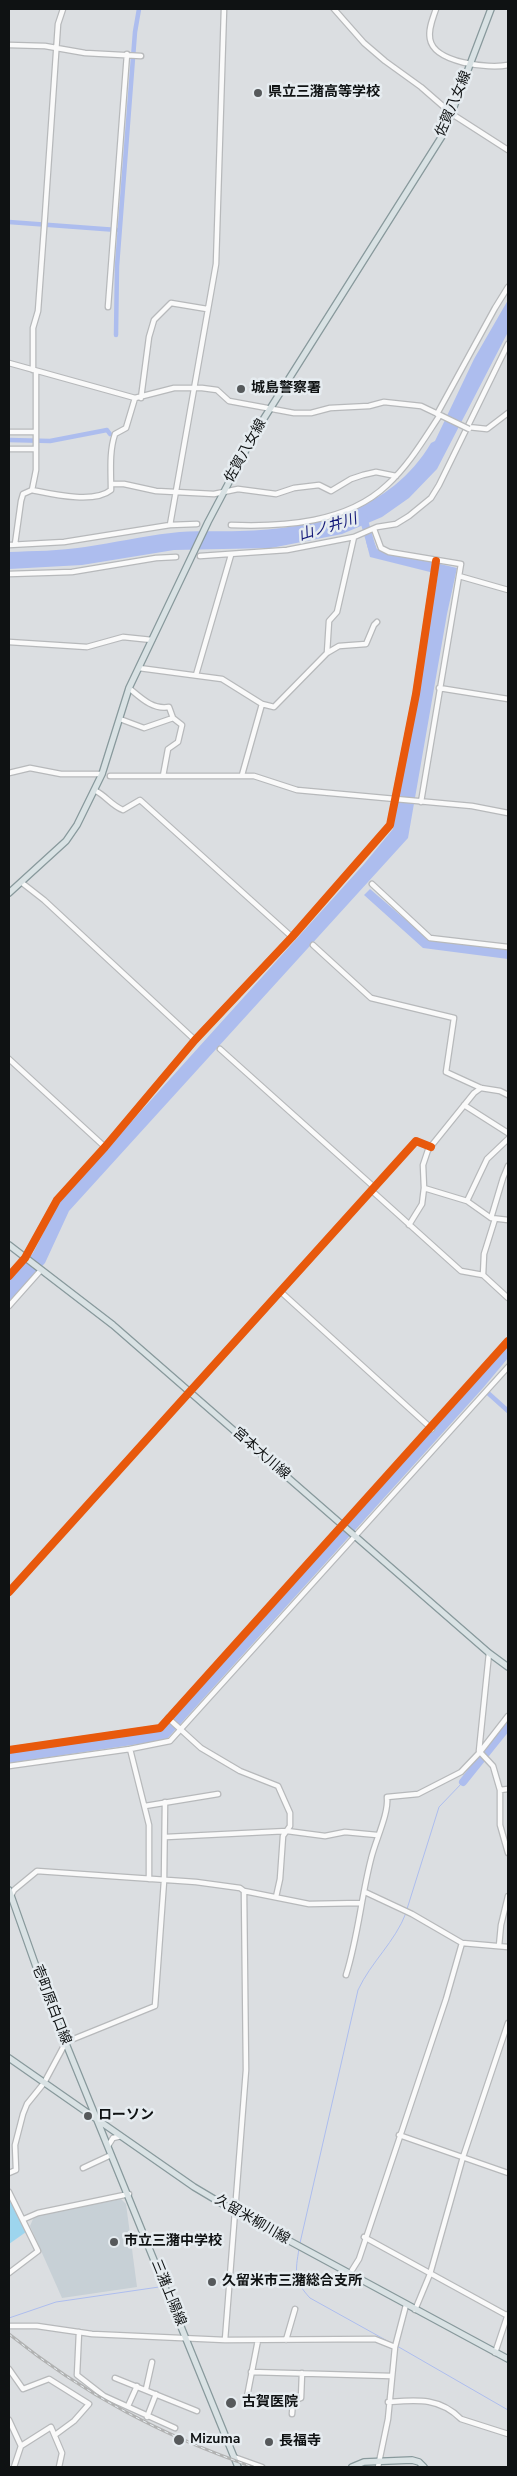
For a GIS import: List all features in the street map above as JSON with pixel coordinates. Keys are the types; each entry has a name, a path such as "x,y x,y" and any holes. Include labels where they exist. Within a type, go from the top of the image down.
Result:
{"main road":[{"name":"佐賀八女線","path":"9,893 66,841 78,825 96,791 129,688 208,522 270,408 428,160 452,114 492,9"},
{"name":"宮本大川線","path":"9,1245 113,1325 489,1653 508,1667"},
{"name":"壱町原白口線","path":"9,1894 98,2120"},
{"name":"久留米柳川線","path":"9,2058 194,2187 349,2275 508,2359"},
{"name":"三潴上陽線","path":"98,2120 238,2467"},
{"path":"352,2467 364,2462 378,2464 412,2460 424,2467"}],"street":[{"path":"32,490 36,470 33,328 38,311 58,47 58,24 63,9"},
{"path":"170,525 195,388 206,309 216,264 224,9"},
{"path":"334,9 364,43 452,114 508,150"},
{"path":"436,9 429,31 434,49 442,55 471,64 508,65"},
{"path":"9,45 58,47 85,53 141,56"},
{"path":"108,307 128,55"},
{"path":"231,525 298,523 335,514 362,503 386,487 440,415 494,308 508,287"},
{"path":"197,524 170,525 77,540 12,545 23,494 32,490 68,497 105,495 111,490 111,451 113,440 115,434 126,428 138,398 154,320 171,303 206,309"},
{"path":"200,556 287,550 356,536 374,529 396,524 420,508 431,498 448,470 508,344"},
{"path":"9,363 138,398 174,388 211,388 229,400 303,413 330,408 369,406 384,402 421,406 468,428 486,430 508,413"},
{"path":"9,432 35,434"},
{"path":"9,449 36,448"},
{"path":"111,484 124,484 156,491 214,494 246,490 276,494 294,488 319,485 331,491 351,478 376,472 396,476"},
{"path":"374,529 381,548 389,552 461,564 421,802"},
{"path":"327,653 329,621 337,612 356,536"},
{"path":"196,675 231,555"},
{"path":"9,574 72,572 156,558 176,557"},
{"path":"9,1276 26,1259 57,1200 195,1040 292,937 390,825 396,801 436,561"},
{"path":"459,576 508,590"},
{"path":"139,668 222,679 262,704 274,707 327,653 339,646 366,644 374,624 377,622"},
{"path":"9,642 87,648 123,636 152,640"},
{"path":"129,688 148,703 161,708 169,707 173,718 182,726 178,742 168,749 163,776"},
{"path":"440,688 508,699"},
{"path":"242,775 262,704"},
{"path":"120,719 144,728 173,718"},
{"path":"9,773 30,768 61,774 102,774"},
{"path":"110,776 242,775 263,778 297,790 421,802 508,813"},
{"path":"96,791 104,796 112,806 123,810 140,800 292,937"},
{"path":"21,882 44,900 195,1040"},
{"path":"372,884 430,938 508,946"},
{"path":"313,945 372,998 454,1018 446,1072 481,1088 500,1091 508,1095"},
{"path":"220,1049 461,1271 483,1275 508,1298"},
{"path":"9,1059 104,1147"},
{"path":"409,1225 422,1204 424,1188 423,1165 430,1146 464,1105 481,1088"},
{"path":"464,1105 508,1133"},
{"path":"467,1201 487,1159 508,1139"},
{"path":"9,1592 282,1292 416,1141 430,1146"},
{"path":"483,1275 484,1254 503,1178 508,1166"},
{"path":"424,1188 467,1201 493,1218 508,1220"},
{"path":"9,1306 40,1270"},
{"path":"282,1292 432,1429"},
{"path":"9,1750 160,1728 432,1429 508,1341"},
{"path":"9,1766 130,1749 170,1741 182,1730 354,1535 508,1367"},
{"path":"489,1653 483,1690 480,1752 493,1766 500,1790 500,1825 508,1853"},
{"path":"346,1975 356,1944 361,1904 377,1835 387,1811 387,1797 418,1794 461,1772 480,1752 508,1716"},
{"path":"168,1718 201,1748 240,1771 278,1786 290,1813 290,1826 283,1836 280,1879 276,1897"},
{"path":"130,1749 149,1825 149,1879"},
{"path":"500,1790 508,1789"},
{"path":"145,1806 218,1794"},
{"path":"9,2173 16,2170 15,2144 27,2104 44,2084 66,2042 155,2006 164,1881 165,1802"},
{"path":"166,1837 286,1831 325,1836 345,1832 377,1835"},
{"path":"9,1894 37,1871 208,1884 240,1888 244,1891 315,1904 348,1902 361,1904"},
{"path":"225,2340 246,2070 244,1891"},
{"path":"365,1892 405,1910 462,1943 508,1947"},
{"path":"499,1946 501,1925 508,1896"},
{"path":"349,2275 359,2259 364,2237 446,1999 462,1943"},
{"path":"415,2310 430,2274 463,2157 508,2023"},
{"path":"399,2135 508,2173"},
{"path":"108,2146 113,2138 121,2136"},
{"path":"83,2168 112,2155"},
{"path":"9,2192 24,2219 38,2251 9,2273"},
{"path":"24,2219 38,2213 129,2194"},
{"path":"364,2237 508,2315 495,2352"},
{"path":"378,2464 388,2419 388,2402 396,2339 406,2305"},
{"path":"286,2340 295,2310"},
{"path":"9,2326 37,2326 79,2332 225,2340 375,2339 395,2347"},
{"path":"79,2332 77,2375 104,2396 175,2428"},
{"path":"246,2402 258,2340"},
{"path":"146,2389 152,2362"},
{"path":"9,2370 23,2389 49,2379 89,2404 74,2421 55,2435"},
{"path":"251,2372 391,2376"},
{"path":"292,2414 293,2401 301,2398 302,2373"},
{"path":"115,2378 197,2411"},
{"path":"128,2406 137,2386"},
{"path":"147,2417 156,2394"},
{"path":"388,2402 426,2400 456,2414 461,2419 508,2434"},
{"path":"9,2420 21,2446"},
{"path":"14,2467 21,2446 51,2427 62,2453 59,2467"},
{"path":"234,2457 262,2467"}],"shaded area":[{"path":"9,2199 26,2232 9,2244"},
{"path":"121,2199 126,2204 137,2287 62,2298 30,2226 33,2219 39,2215"}],"water":[{"name":"山ノ井川","path":"508,300 508,332 437,469 409,498 382,517 342,534 271,548 174,550 82,565 9,569 9,552 75,548 180,532 240,531 295,526 348,512 372,500 395,485 414,466 431,443 435,441 474,359"},
{"path":"372,538 377,549 457,568 447,614 408,838 69,1211 45,1263 9,1301 9,1280 33,1253 59,1202 364,864 393,829 438,574 370,557 366,541"},
{"path":"370,889 428,939 508,950 508,959 423,948 364,895"},
{"path":"508,1346 508,1358 483,1388 166,1740 9,1763 9,1753 162,1731"}],"waterway":[{"path":"116,335 117,266 135,32 139,9"},
{"path":"9,222 117,230"},
{"path":"9,440 50,441 107,430 110,434"},
{"name":"山ノ井川","path":"363,517 372,548"},
{"path":"488,1393 508,1411"},
{"path":"463,1782 508,1726"},
{"path":"407,1909 439,1807 463,1782"},
{"path":"300,2243 358,1990 369,1970 396,1933 406,1913"},
{"path":"299,2249 297,2264 298,2281 310,2298 391,2343"},
{"path":"9,2318 56,2302 159,2287"},
{"path":"397,2346 508,2410"}],"railway":[{"path":"9,2334 66,2376 125,2411 155,2427 219,2455 253,2467"}],"cycle path":[{"path":"9,1276 25,1258 57,1200 105,1147 195,1040 292,937 390,825 416,694 436,561"},
{"path":"9,1592 416,1141 431,1147"},
{"path":"9,1750 160,1728 508,1341"}],"place":[{"name":"県立三潴高等学校","path":"258,93"},
{"name":"城島警察署","path":"241,389"},
{"name":"ローソン","path":"88,2116"},
{"name":"市立三潴中学校","path":"114,2242"},
{"name":"久留米市三潴総合支所","path":"212,2282"},
{"name":"古賀医院","path":"231,2403"},
{"name":"Mizuma","path":"179,2440"},
{"name":"長福寺","path":"269,2442"}]}
